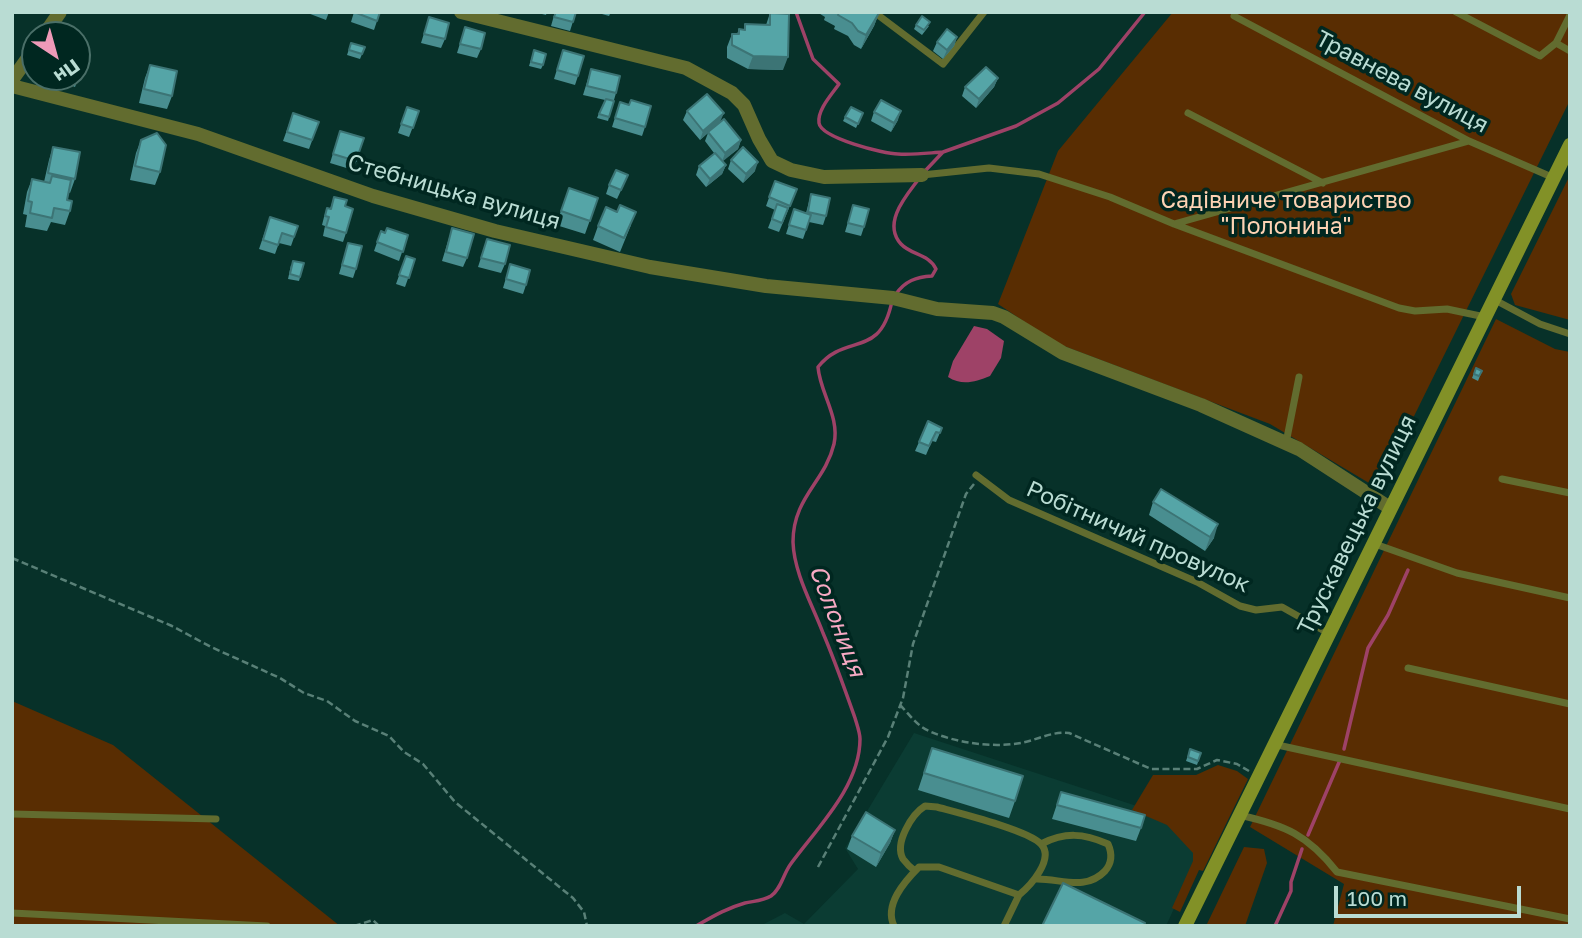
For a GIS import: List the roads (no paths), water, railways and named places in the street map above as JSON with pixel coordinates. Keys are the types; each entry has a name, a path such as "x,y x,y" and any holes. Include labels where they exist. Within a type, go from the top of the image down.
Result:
{"street":[{"path":"461,12 686,68 732,93 744,105 772,161 791,170 824,177 922,175"},
{"name":"Стебницька вулиця","path":"12,86 198,134 373,196 508,234 650,267 766,286 893,298 937,309 993,313 1063,353 1202,405 1299,449 1390,508"},
{"name":"Трускавецька вулиця","path":"1185,926 1570,145"}],"lane":[{"path":"874,12 943,64 984,12"},
{"path":"1455,12 1540,56 1556,43 1570,15"},
{"name":"Травнева вулиця","path":"1234,16 1469,141 1554,178"},
{"path":"1556,43 1570,51"},
{"path":"1188,113 1323,183"},
{"path":"1174,224 1469,141"},
{"path":"922,175 989,168 1039,174 1110,197 1174,224 1399,308 1415,311 1447,309 1485,317"},
{"path":"1495,300 1540,324 1570,334"},
{"path":"1286,443 1299,377"},
{"name":"Робітничий провулок","path":"978,478 1009,500 1197,582 1240,606 1256,610 1282,607 1328,633"},
{"path":"1502,478 1570,493"},
{"path":"1375,544 1457,573 1570,598"},
{"path":"1408,668 1570,704"},
{"path":"1273,744 1570,809"},
{"path":"915,871 903,859 900,848 910,818 925,806 937,807 1012,829 1041,844"},
{"path":"12,814 216,819"},
{"path":"1239,814 1272,822 1309,841 1337,872 1570,919"},
{"path":"1035,879 1081,883 1095,879 1110,865 1111,852 1108,844 1097,839 1058,835 1041,844"},
{"path":"1004,926 1019,895 1031,886 1044,860 1041,844"},
{"path":"894,926 890,916 891,905 919,867 939,867 1019,895"},
{"path":"12,913 267,926"}],"waterway":[{"path":"796,12 813,59 839,84 820,113 819,123 822,129 854,144 880,151 904,154 943,152"},
{"name":"Солониця","path":"925,171 943,152 1016,126 1058,103 1099,69 1145,12"},
{"name":"Солониця","path":"896,294 911,281 932,276 936,269 929,260 901,244 894,227 898,210 918,180"},
{"name":"Солониця","path":"696,926 732,907 771,896 780,886 790,865 835,806 853,774 858,757 859,732 836,665 800,577 794,554 794,526 798,513 824,469 834,444 834,424 818,367 840,350 871,339 887,319 892,301"},
{"path":"1344,749 1368,648 1388,615 1408,570"},
{"path":"1308,835 1340,760"},
{"path":"1275,926 1291,891 1291,882 1302,849"}],"park label":[{"name":"Садівниче товариство \"Полонина\"","path":"1286,214"}]}
